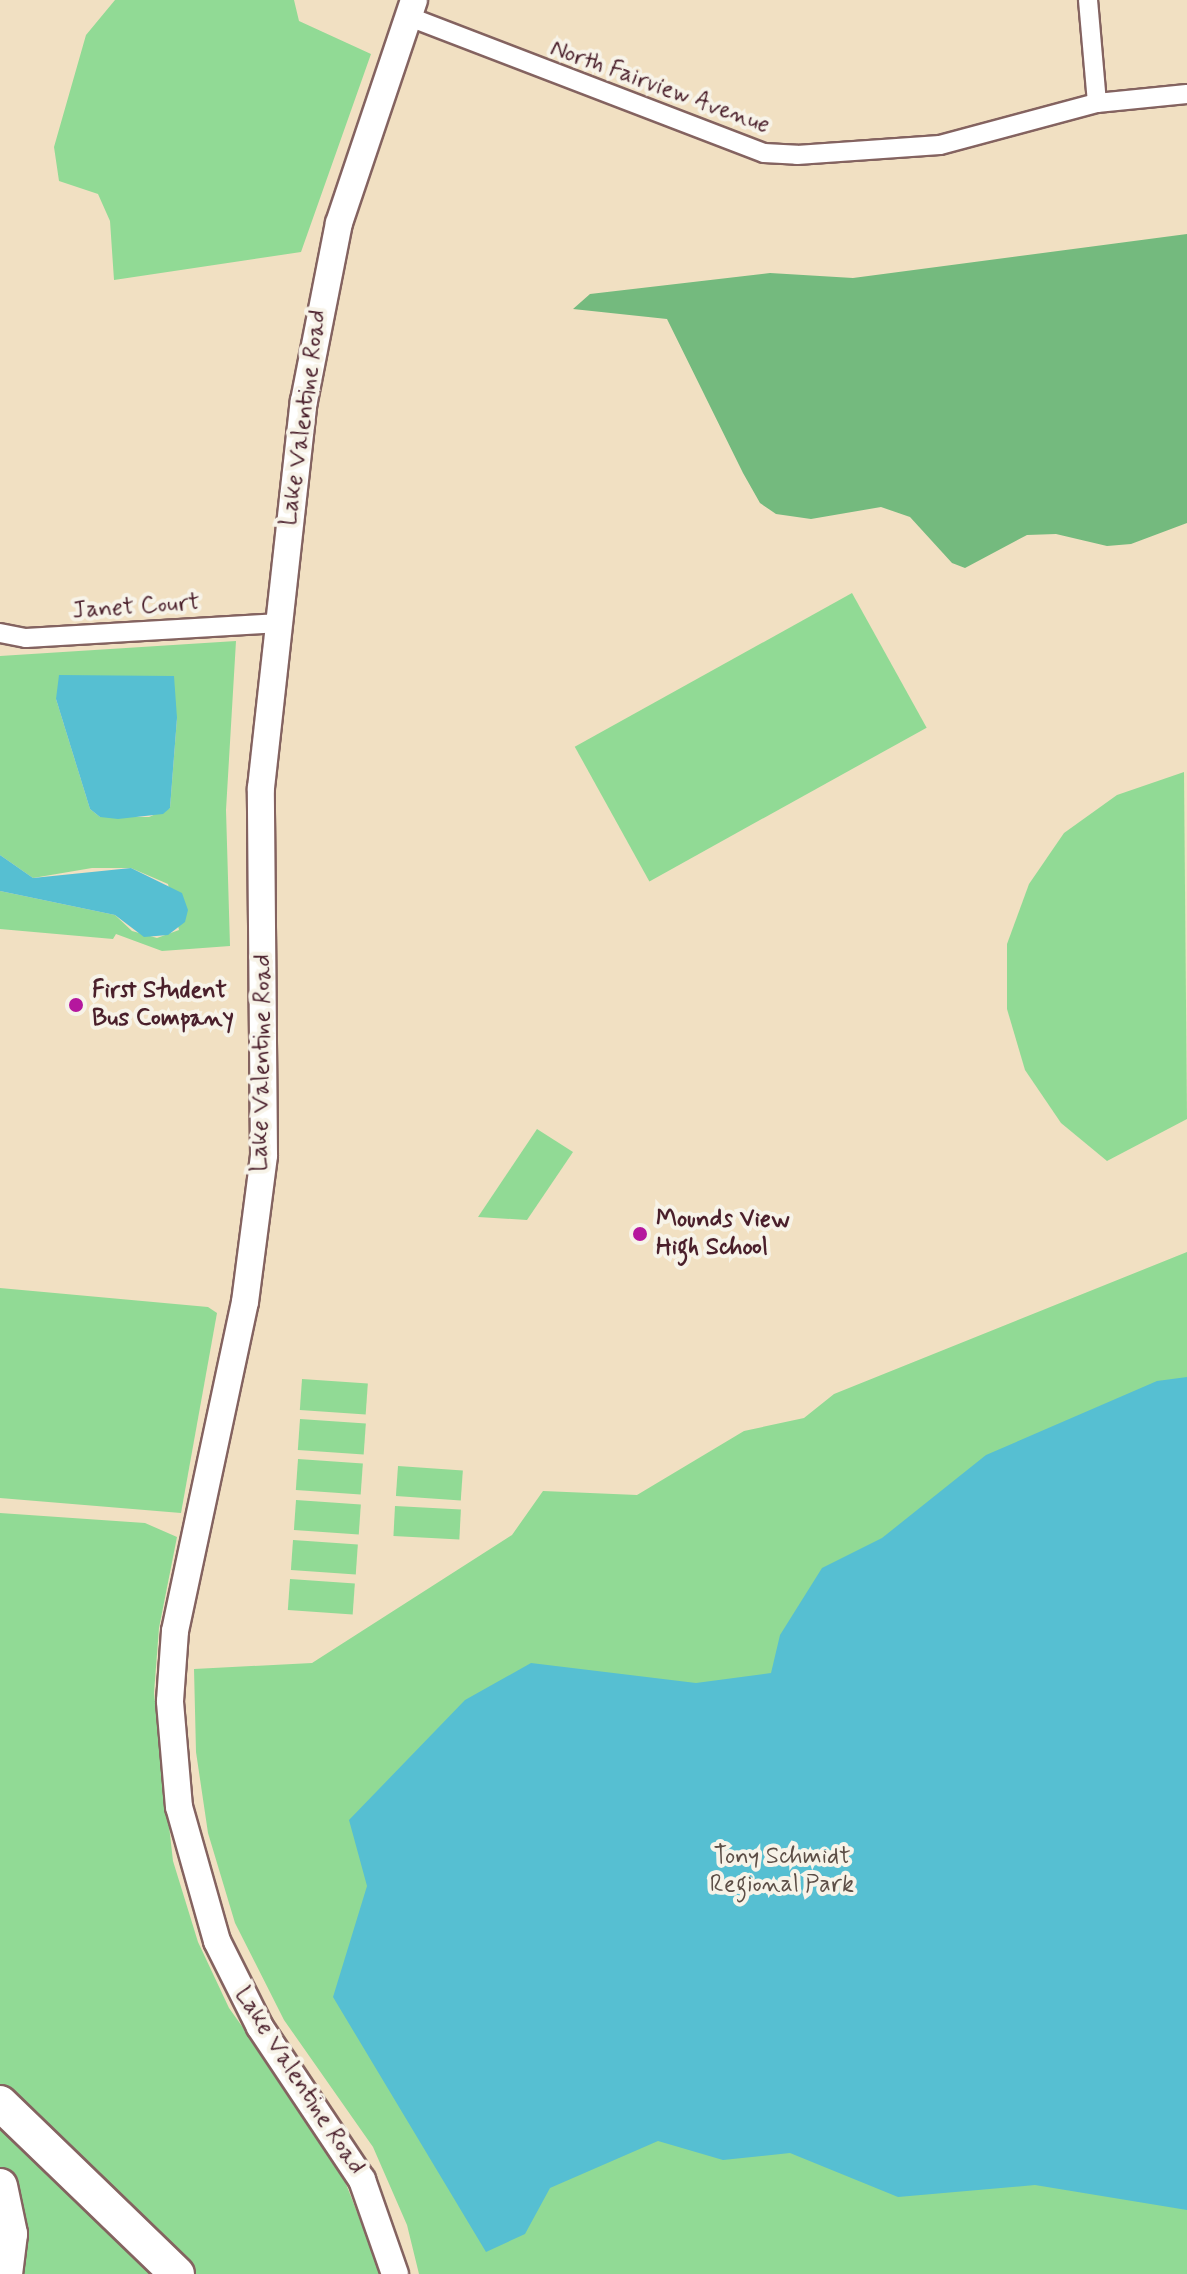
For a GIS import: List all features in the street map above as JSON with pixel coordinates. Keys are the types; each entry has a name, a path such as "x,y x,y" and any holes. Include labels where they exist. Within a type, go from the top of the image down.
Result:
{"highway":[{"path":"0,2103 177,2274"},
{"path":"0,2186 10,2234 5,2274"}],"street":[{"path":"1088,0 1097,103"},
{"name":"North Fairview Avenue","path":"411,8 764,153 797,155 940,145 1097,103 1187,94"},
{"name":"Lake Valentine Road","path":"395,2274 362,2180 260,2027 217,1941 186,1836 171,1740 175,1631 247,1293 264,1155 259,826 276,623 314,333 362,142 411,8"},
{"name":"Janet Court","path":"0,633 26,638 276,623"}],"green space":[{"path":"115,0 294,0 299,21 371,54 301,252 114,280 110,221 98,194 59,181 54,147 86,35"},
{"path":"1187,234 1187,523 1131,544 1107,546 1056,534 1027,535 965,568 952,563 910,517 881,507 811,519 776,514 760,503 743,473 667,319 573,309 590,294 770,273 853,278"},
{"path":"852,593 927,728 649,881 575,747"},
{"path":"236,641 226,810 230,946 162,951 116,934 113,939 0,929 0,891 115,915 132,931 157,938 179,930 168,884 131,868 92,868 33,878 0,855 0,656","holes":["56,699 177,718 170,808 149,817 100,817 90,809"]},
{"path":"1184,772 1187,1119 1107,1161 1061,1123 1025,1070 1007,1009 1007,944 1029,884 1064,833 1117,795"},
{"path":"537,1129 573,1152 527,1220 478,1217"},
{"name":"Tony Schmidt Regional Park","path":"1187,1252 1187,2274 419,2274 407,2225 373,2147 284,2020 235,1923 208,1833 196,1752 194,1669 312,1663 512,1535 543,1491 637,1495 744,1431 804,1418 834,1394"},
{"path":"0,1288 208,1307 217,1313 181,1513 0,1498"},
{"path":"302,1379 368,1384 366,1415 300,1410"},
{"path":"300,1419 366,1424 364,1455 298,1450"},
{"path":"298,1459 363,1464 361,1494 296,1490"},
{"path":"398,1466 463,1471 461,1500 396,1496"},
{"path":"296,1500 361,1505 359,1534 294,1530"},
{"path":"395,1506 461,1509 459,1539 393,1536"},
{"path":"0,1513 145,1523 177,1537 159,1628 154,1693 173,1861 198,1942 229,2008 336,2158 381,2274 183,2274 0,2094"},
{"path":"293,1540 358,1545 356,1574 291,1570"},
{"path":"290,1579 355,1584 353,1614 288,1610"},
{"path":"0,2118 159,2274 14,2274 8,2185 0,2168"}],"water":[{"path":"59,675 174,676 177,718 170,808 163,814 118,819 100,817 90,809 56,699"},
{"path":"0,855 33,878 131,868 182,893 188,910 185,922 168,935 144,937 115,915 0,891"},
{"name":"Tony Schmidt Regional Park","path":"1187,1377 1187,2210 1035,2185 898,2197 790,2153 723,2160 658,2141 550,2188 525,2234 486,2252 333,1997 367,1886 349,1820 465,1700 531,1663 696,1683 771,1673 780,1635 822,1568 882,1538 986,1455 1157,1381"}],"place":[{"name":"First Student Bus Company","path":"76,1005"},
{"name":"Mounds View High School","path":"640,1234"}]}
